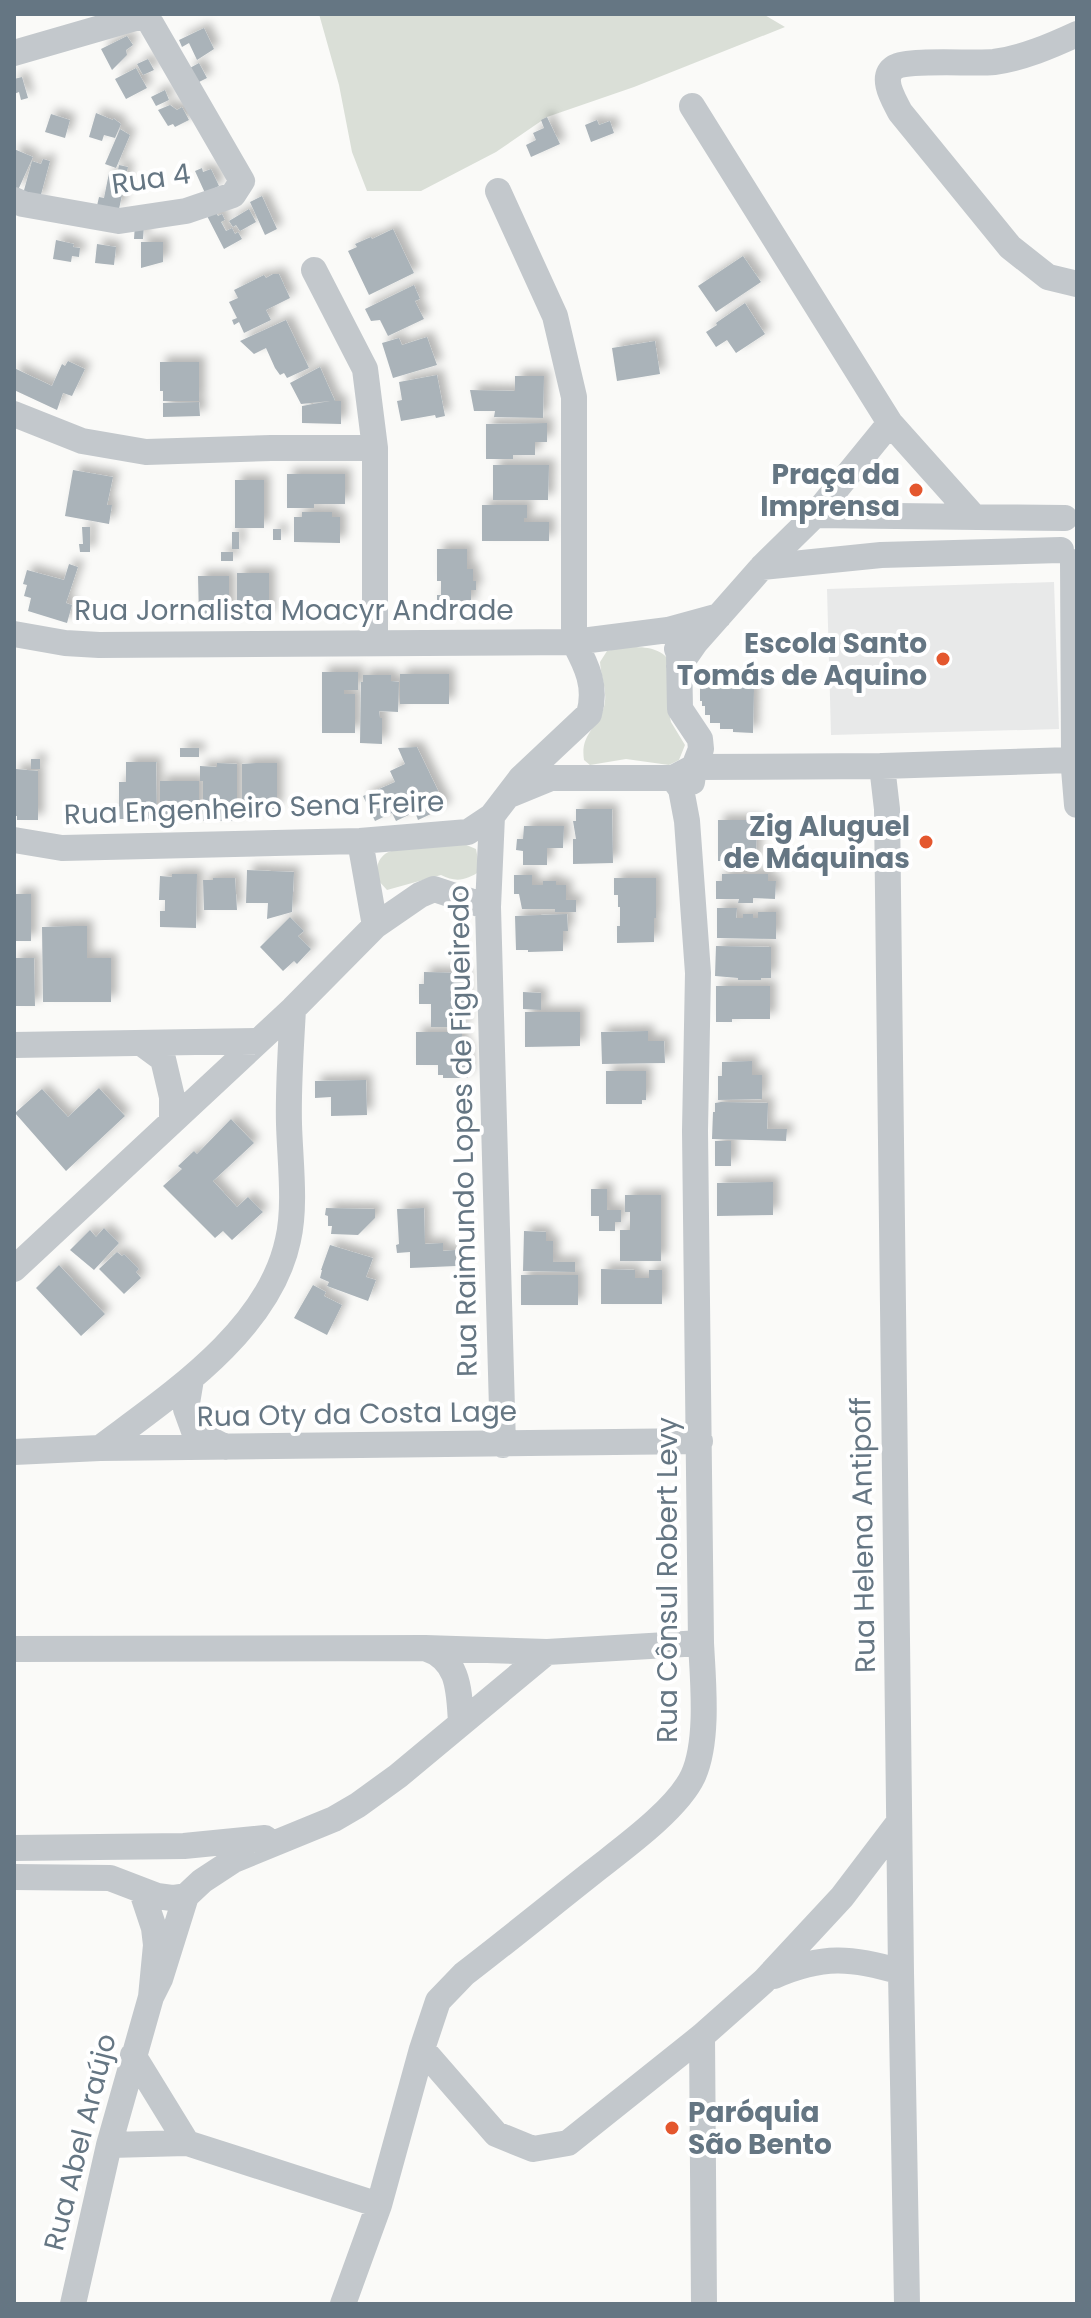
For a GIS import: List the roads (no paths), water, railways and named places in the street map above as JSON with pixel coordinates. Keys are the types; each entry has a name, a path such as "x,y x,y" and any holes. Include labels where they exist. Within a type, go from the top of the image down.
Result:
{"street":[{"path":"14,53 148,14"},
{"name":"Rua 4","path":"14,200 119,221 186,211 233,195 242,181 148,14"},
{"path":"1077,34 1031,53 995,62 897,66 890,72 888,80 890,93 900,112 1010,247 1048,277 1077,284"},
{"path":"692,106 890,423 974,517"},
{"path":"492,816 521,778 589,714 593,700 587,667 574,642 574,397 555,316 498,191"},
{"path":"314,270 365,369 375,448 375,643"},
{"path":"14,414 82,441 146,452 375,448"},
{"path":"679,666 695,643 762,567 815,515 890,423"},
{"path":"815,515 974,517 1071,514"},
{"path":"1071,514 1058,533 1070,558 1077,805"},
{"path":"815,515 881,555"},
{"path":"762,567 881,555 1070,558"},
{"path":"574,642 668,630 719,616"},
{"path":"668,630 679,654 680,709 700,739 701,749 683,772"},
{"name":"Rua Jornalista Moacyr Andrade","path":"14,634 99,645 574,642"},
{"path":"587,667 604,638"},
{"path":"570,733 569,749 582,777"},
{"path":"509,795 551,778 1074,760"},
{"name":"Rua Helena Antipoff","path":"882,766 887,809 907,2304"},
{"name":"Rua Cônsul Robert Levy","path":"343,2304 379,2205 438,2001 464,1974 647,1829 685,1789 699,1757 704,1709 695,1131 698,973 687,821 681,789 683,772"},
{"name":"Rua Engenheiro Sena Freire","path":"14,840 62,848 360,841 468,832 492,816"},
{"name":"Rua Raimundo Lopes de Figueiredo","path":"492,816 488,907 503,1445"},
{"path":"360,841 375,926"},
{"path":"14,1269 293,1009 375,926 434,889 488,907"},
{"path":"100,1448 191,1379 256,1313 274,1280 288,1240 292,1189 289,1098 293,1009"},
{"path":"14,1045 257,1041"},
{"path":"144,1045 163,1059 172,1097 172,1121"},
{"path":"191,1379 186,1409 194,1431 226,1447"},
{"name":"Rua Oty da Costa Lage","path":"14,1452 100,1448 700,1441"},
{"path":"14,1649 425,1648 547,1652 701,1643"},
{"path":"425,1648 439,1653 452,1669 459,1692 461,1723"},
{"path":"14,1877 110,1878 163,1898 194,1889 234,1860 334,1819 358,1805 398,1776 547,1652"},
{"path":"422,2049 496,2134 533,2149 568,2143 702,2036 764,1981 842,1897 899,1822"},
{"path":"14,1848 184,1846 297,1835"},
{"path":"184,1846 194,1889"},
{"name":"Rua Abel Araújo","path":"73,2304 133,2055 151,1997 194,1889"},
{"name":"Rua Abel Araújo","path":"142,1892 154,1928 156,1945 151,1997"},
{"path":"764,1981 800,1964 836,1960 868,1962 901,1972"},
{"path":"702,2036 704,2304"},
{"path":"133,2055 187,2143"},
{"path":"109,2145 187,2143 379,2205"}],"place":[{"name":"Praça da Imprensa","path":"916,490"},
{"name":"Escola Santo Tomás de Aquino","path":"943,659"},
{"name":"Zig Aluguel de Máquinas","path":"926,842"},
{"name":"Paróquia São Bento","path":"672,2128"}]}
